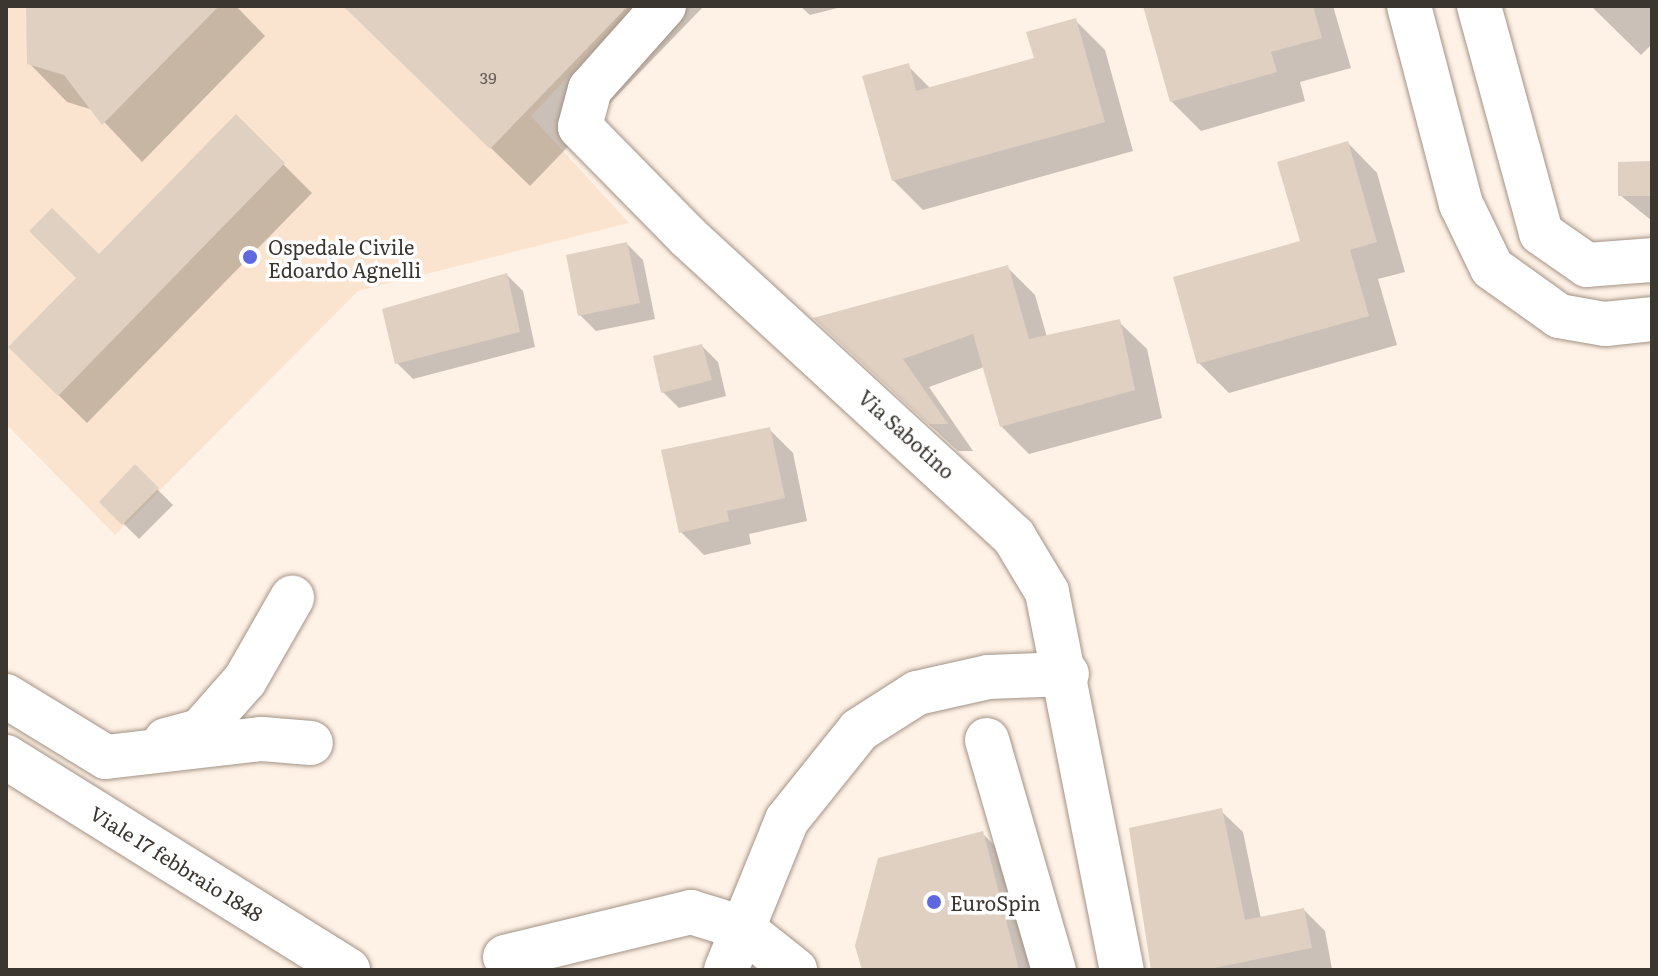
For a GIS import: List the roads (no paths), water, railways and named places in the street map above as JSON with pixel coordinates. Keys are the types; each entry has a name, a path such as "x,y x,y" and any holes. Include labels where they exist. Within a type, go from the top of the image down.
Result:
{"street":[{"name":"Via Sabotino","path":"664,6 590,89 580,127 688,237 1014,537 1047,592 1067,674 1122,970"},
{"path":"1409,6 1474,241 1507,283 1559,316 1605,324 1652,319"},
{"path":"1479,6 1535,223 1557,249 1587,265 1652,260"},
{"path":"1445,140 1507,124"},
{"path":"106,757 200,731 245,680 292,598"},
{"path":"726,970 787,820 859,730 917,693 988,677 1067,674"},
{"path":"6,696 106,757 262,739 311,743"},
{"path":"987,740 1054,970"},
{"name":"Viale 17 febbraio 1848","path":"6,757 348,970"},
{"path":"505,957 691,912 742,928 795,970"}],"place":[{"name":"Ospedale Civile Edoardo Agnelli","path":"250,257"},
{"name":"EuroSpin","path":"934,902"}]}
